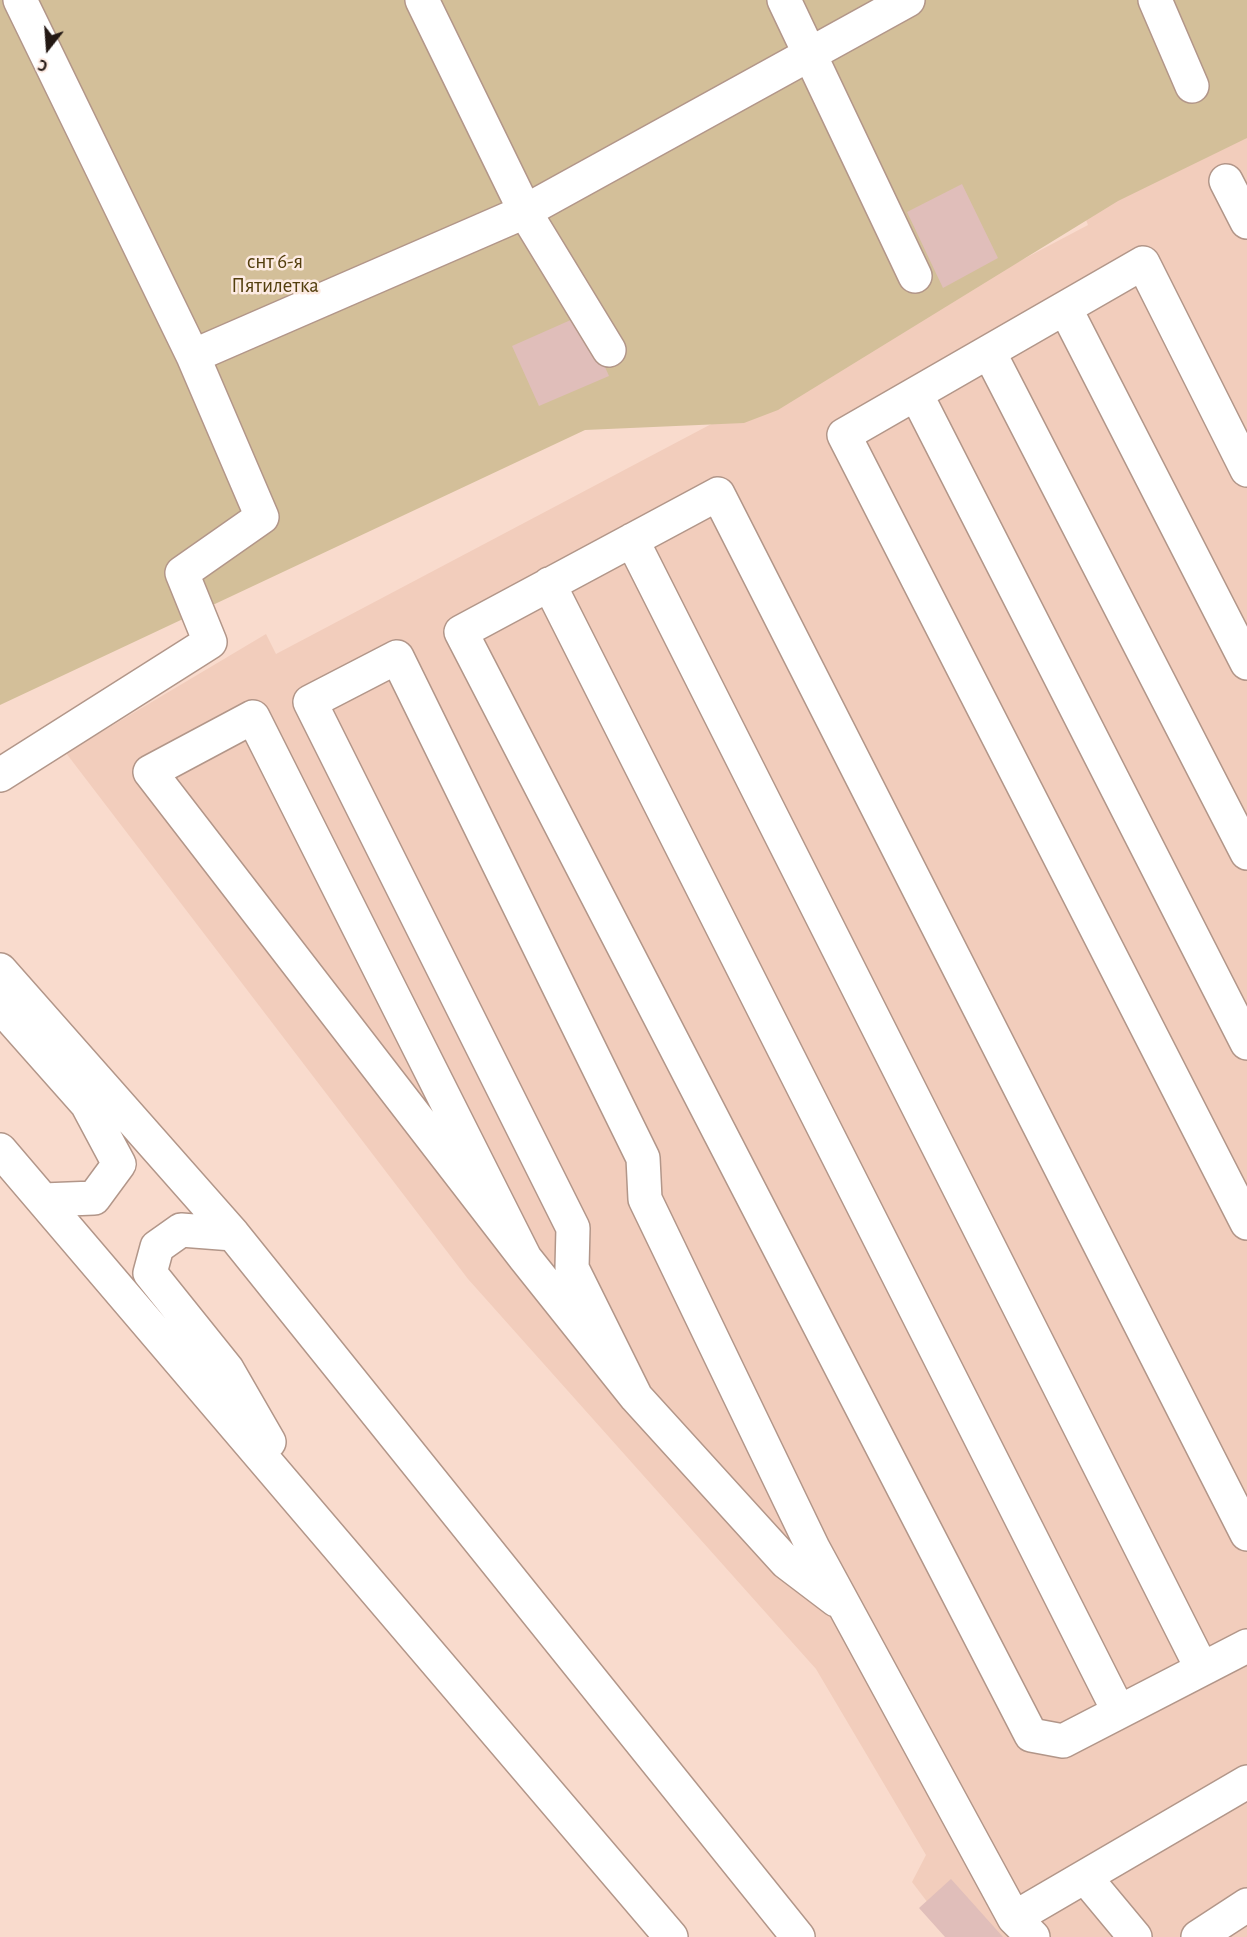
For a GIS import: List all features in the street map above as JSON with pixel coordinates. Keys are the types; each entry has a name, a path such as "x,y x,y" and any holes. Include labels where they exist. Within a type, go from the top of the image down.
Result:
{"main road":[{"path":"0,775 210,642 182,573 262,518 193,356 20,0"},
{"path":"422,0 522,205 522,213"},
{"path":"784,0 915,276"},
{"path":"193,356 522,213 908,0"},
{"path":"1155,0 1192,86"},
{"path":"1226,181 1247,222"},
{"path":"522,213 528,217 609,350"},
{"path":"1247,470 1143,263 844,435 1247,1223"},
{"path":"1065,308 1247,663"},
{"path":"989,352 1247,853"},
{"path":"916,394 1247,1042"},
{"path":"1247,1534 718,494 460,632 1031,1735 1063,1741 1247,1646"},
{"path":"632,540 1202,1669"},
{"path":"549,584 1119,1712"},
{"path":"636,1397 572,1268 573,1228 310,702 397,657 643,1158 645,1199 813,1548 1024,1928 1084,1877 1247,1782"},
{"path":"525,1257 253,717 150,772 525,1257 636,1397 786,1562 845,1607"},
{"path":"0,970 233,1234 798,1937"},
{"path":"0,1006 87,1104 119,1164 94,1198 43,1200"},
{"path":"0,1150 664,1932"},
{"path":"233,1234 181,1230 157,1247 150,1273 227,1370 311,1516"},
{"path":"1084,1877 1135,1937"},
{"path":"1198,1937 1247,1905"}],"shaded area":[{"path":"1247,131 1247,1937 954,1937 912,1882 926,1855 816,1669 468,1279 66,753 266,634 276,654 1088,225 1082,209"}],"green space":[{"name":"снт 6-я Пятилетка","path":"0,0 1247,0 1247,138 1118,201 778,410 744,423 585,430 0,705"}],"building":[{"path":"962,184 998,258 943,288 907,212"},
{"path":"582,315 609,376 539,406 512,346"},
{"path":"951,1879 1003,1937 945,1937 919,1908"}]}
